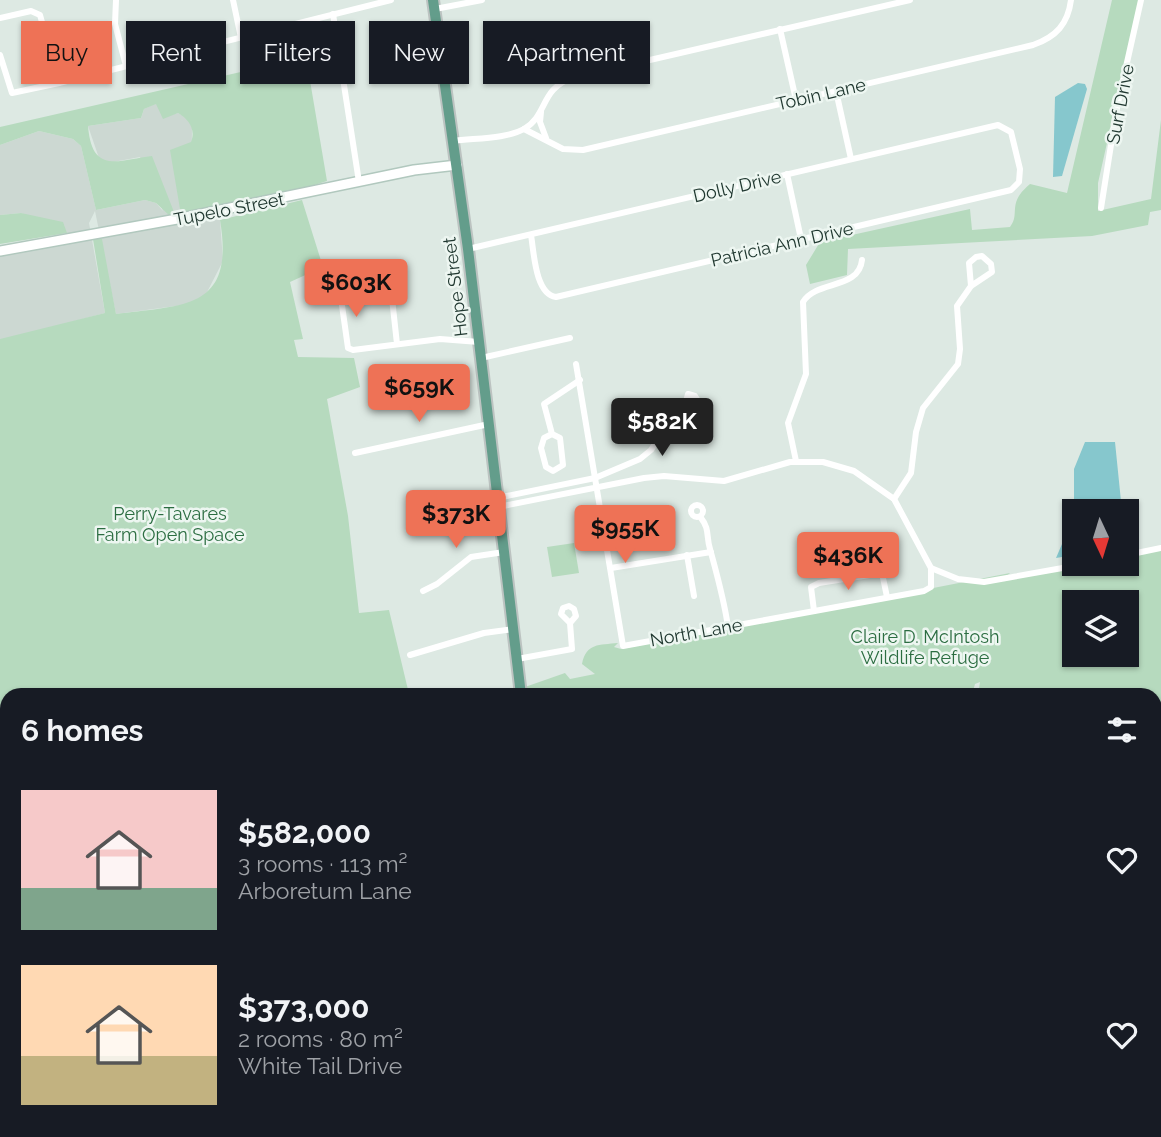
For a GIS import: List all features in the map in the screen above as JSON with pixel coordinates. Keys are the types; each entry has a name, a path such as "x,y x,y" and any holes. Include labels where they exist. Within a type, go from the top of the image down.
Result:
{"main road":[{"name":"Hope Street","path":"434,5 468,249 520,688"},
{"name":"Tupelo Street","path":"0,251 414,170 457,165"}],"street":[{"path":"112,70 126,66 115,24 116,0"},
{"path":"233,0 240,33"},
{"path":"309,21 367,3 391,0"},
{"path":"434,5 482,0"},
{"path":"453,141 524,129 553,87 572,78 910,0"},
{"name":"Tobin Lane","path":"524,129 563,149 583,150 796,100 1045,41 1063,26 1071,0"},
{"name":"Surf Drive","path":"1101,208 1117,107 1141,0"},
{"path":"0,19 31,11 40,15 42,21"},
{"path":"333,15 359,182"},
{"path":"780,29 796,100"},
{"path":"0,55 12,93 54,84"},
{"path":"836,90 850,159"},
{"path":"541,107 540,122 548,142"},
{"name":"Dolly Drive","path":"468,249 998,125 1006,127"},
{"name":"Patricia Ann Drive","path":"531,234 542,288 553,298 1014,188 1019,182 1020,169 1013,134 1006,127"},
{"path":"787,174 801,239"},
{"path":"894,499 911,473 923,408 958,364 960,349 957,306 971,286 992,272 988,259 976,257 969,263 971,286"},
{"path":"796,461 789,423 806,374 803,302 816,291 851,278 859,270 862,260"},
{"path":"397,344 389,271 380,264 341,275 339,284 348,348 397,344 440,339 479,342"},
{"path":"481,358 570,338"},
{"name":"North Lane","path":"576,364 623,646 924,591 931,587 932,568"},
{"path":"552,434 546,436 541,448 546,467 554,471 563,465 564,458 560,438 552,434 544,404 580,380"},
{"path":"498,502 596,478 640,459 651,450 660,433 682,416 689,394 695,396 704,410"},
{"path":"355,453 489,424"},
{"path":"498,502 597,489 664,476 732,480 796,461 823,462 854,471 894,499 932,568 958,579 984,582 1062,568"},
{"path":"701,518 709,530 710,552 719,574 728,626"},
{"path":"1139,553 1161,548"},
{"path":"423,591 437,584 471,557 504,552"},
{"path":"611,568 710,552"},
{"path":"687,555 694,596"},
{"path":"814,611 811,587 819,583 882,573 887,597"},
{"path":"517,659 572,649 570,623"},
{"path":"410,655 484,633 513,629"}],"shaded area":[{"path":"157,103 167,116 178,113 187,118 192,127 191,213 202,219 220,220 223,261 205,296 191,304 116,314 95,211 89,223 105,313 0,341 0,256 58,245 67,233 21,213 0,215 0,145 39,131 73,139 81,146 96,210 145,200 156,203 163,211 140,157 108,163 99,158 88,126 141,118 144,109"}],"green space":[{"path":"1112,0 1139,0 1098,183 1098,211 1151,199 1161,120 1161,210 1150,212 1148,225 1092,236 848,249 847,275 810,284 806,265 820,242 970,209 972,230 1010,227 1018,197 1030,184 1067,193"},
{"path":"240,72 240,84 311,84 327,181 191,213 180,209 170,150 191,142 192,129 178,113 163,119 156,104 144,109 141,118 88,126 95,152 101,158 118,161 152,156 174,212 171,217 156,203 145,200 96,210 81,146 73,139 39,131 0,145 0,127 188,84 226,84 226,75"},
{"name":"Perry-Tavares Farm Open Space","path":"302,200 323,267 290,282 303,339 294,340 298,357 354,358 360,387 327,399 348,516 359,613 389,610 408,688 0,688 0,339 105,313 93,239 102,239 116,314 184,304 200,297 212,286 220,271 223,249 220,220"},
{"path":"21,213 63,222 67,233 0,244 0,215"},
{"path":"574,543 579,573 552,577 547,547"},
{"name":"Claire D. McIntosh Wildlife Refuge","path":"1161,550 1161,688 979,688 980,682 974,688 525,688 565,673 570,679 595,674 582,664 587,652 594,646 618,643 614,647 621,649 1010,573 1008,575 1062,567 1062,576 1139,576 1139,554"}],"water":[{"path":"1078,83 1085,84 1087,89 1062,176 1053,177 1055,97"},
{"path":"1085,442 1115,442 1121,499 1074,499 1074,469"},
{"path":"1062,544 1062,557 1056,558"}]}
